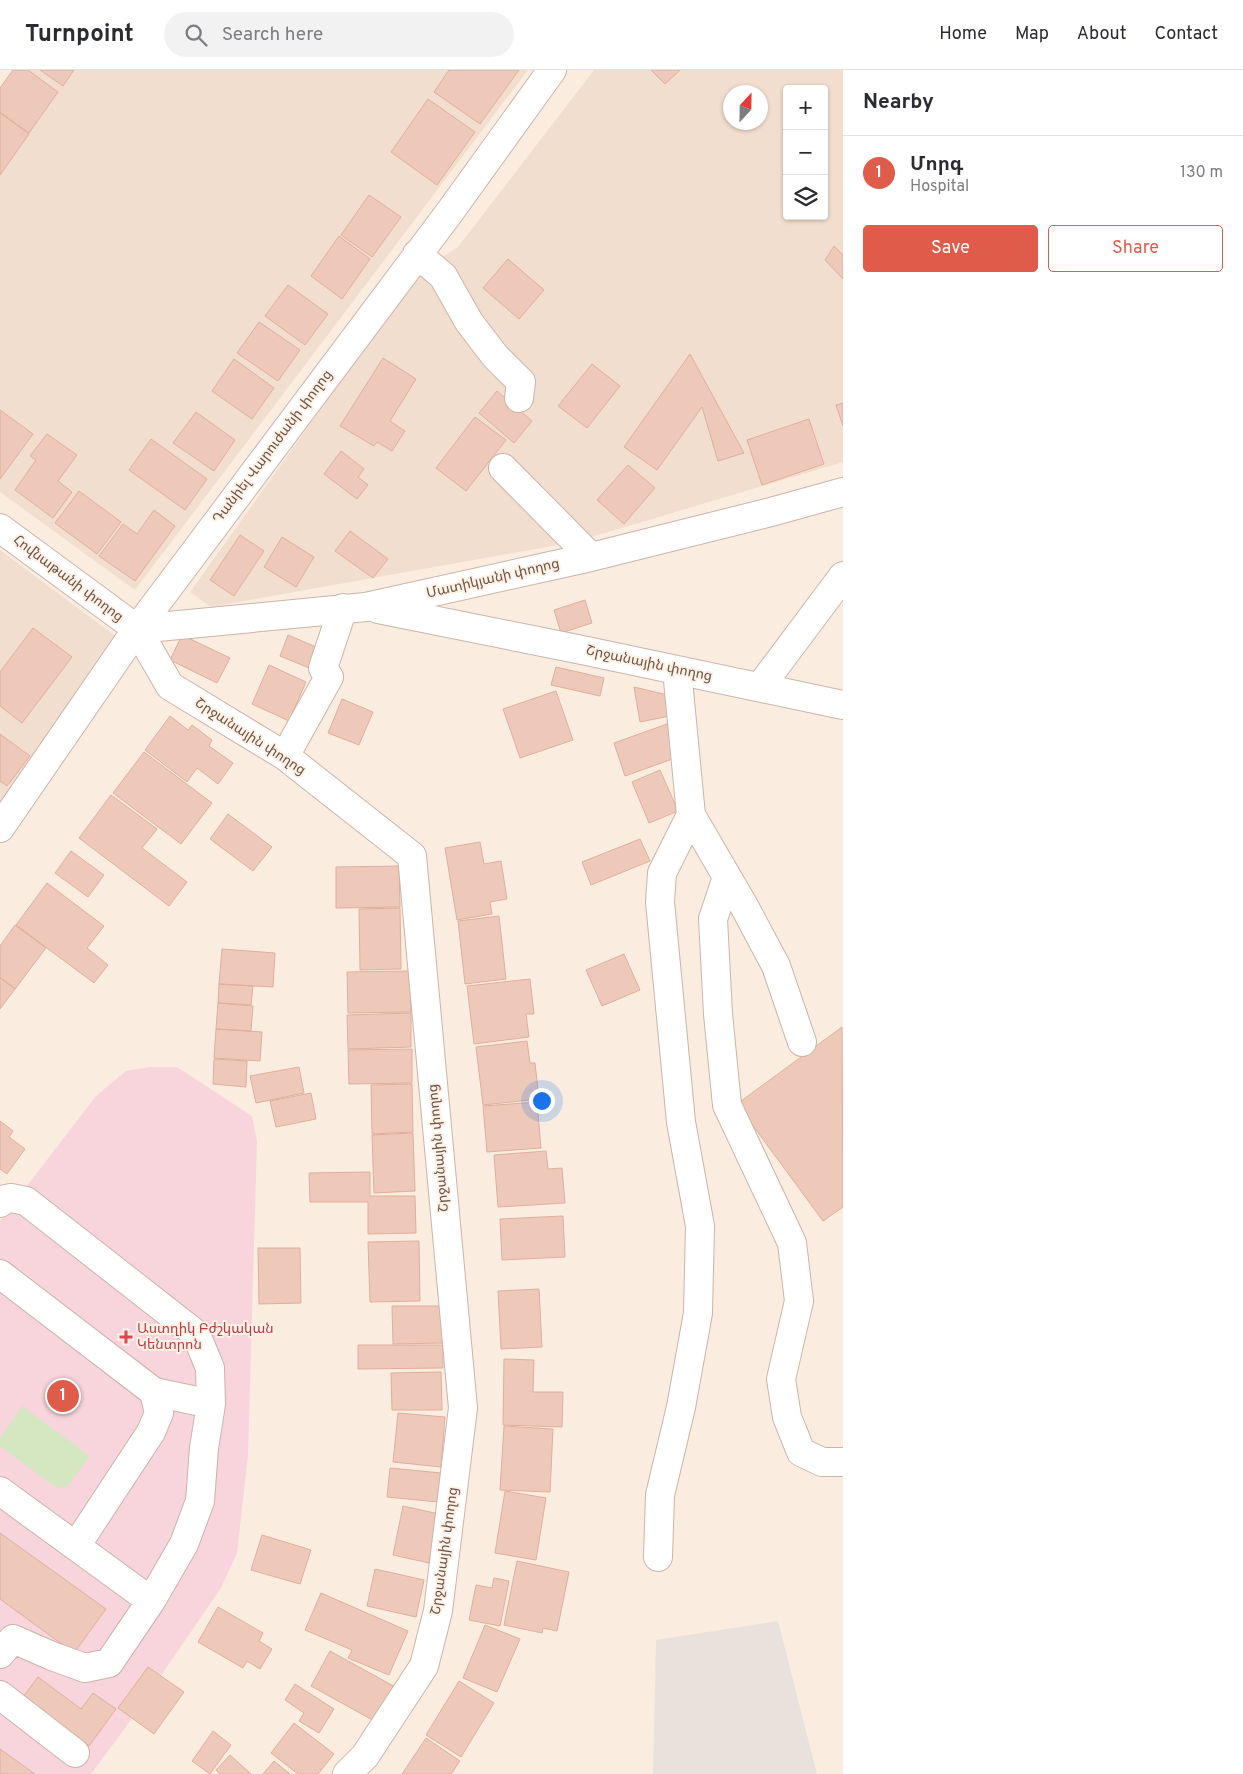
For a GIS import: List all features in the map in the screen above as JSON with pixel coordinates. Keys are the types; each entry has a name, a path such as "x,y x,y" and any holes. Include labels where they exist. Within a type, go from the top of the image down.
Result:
{"street":[{"name":"Դանիել Վարուժանի փողոց","path":"0,828 137,630 449,213 552,70"},
{"path":"417,254 444,276 469,322 495,356 521,382 519,398"},
{"path":"502,468 591,557"},
{"name":"Մատիկյանի փողոց","path":"137,630 355,608 591,557 843,492"},
{"name":"Հովնաթանի փողոց","path":"0,528 137,630"},
{"path":"760,687 843,576"},
{"path":"285,756 329,677 323,668 355,608"},
{"name":"Շրջանային փողոց","path":"355,608 678,670 843,705"},
{"name":"Շրջանային փողոց","path":"137,630 170,686 285,756 412,856 463,1408 438,1611 424,1666 365,1756 347,1774"},
{"path":"678,670 691,815 776,966 802,1042"},
{"path":"658,1556 660,1495 680,1407 698,1313 700,1226 682,1122 660,902 662,873 691,815"},
{"path":"727,877 713,919 718,1014 727,1105 792,1243 799,1301 781,1379 787,1417 801,1452 822,1462 843,1462"},
{"path":"0,1203 2,1200 11,1198 26,1201 196,1334 210,1368 211,1404 204,1448 200,1501 184,1544 151,1602 109,1663 85,1668 13,1639 0,1654"},
{"path":"0,1274 154,1392 211,1404"},
{"path":"76,1546 151,1432 159,1413 154,1392"},
{"path":"0,1491 151,1602"},
{"path":"0,1695 74,1753"}],"shaded area":[{"path":"17,70 528,70 135,590 0,492 0,94"},
{"path":"594,70 843,70 843,462 575,542 211,607 190,592 419,272 458,247"},
{"path":"0,550 117,637 0,807"},
{"name":"Աստղիկ Բժշկական Կենտրոն","path":"150,1067 177,1067 252,1116 257,1141 248,1454 237,1553 221,1588 123,1731 91,1774 0,1774 0,1221 96,1096 126,1071"},
{"path":"778,1621 817,1774 653,1774 656,1640"}],"green space":[{"path":"22,1406 90,1456 68,1486 60,1488 51,1484 0,1446 0,1439"}],"building":[{"path":"13,70 28,70 58,92 29,133 0,112 0,88"},
{"path":"40,70 74,70 63,86"},
{"path":"449,70 519,70 480,124 434,92"},
{"path":"651,70 680,70 665,84"},
{"path":"428,99 475,132 437,185 391,152"},
{"path":"0,113 29,134 0,175"},
{"path":"369,195 401,217 372,257 341,235"},
{"path":"339,236 370,259 342,299 311,276"},
{"path":"834,246 843,255 843,279 825,260"},
{"path":"508,259 544,290 519,319 483,288"},
{"path":"288,285 328,314 305,345 265,316"},
{"path":"259,322 300,350 278,381 237,353"},
{"path":"690,354 744,453 718,461 702,407 657,470 624,447"},
{"path":"383,358 416,379 390,421 405,431 392,451 377,442 374,446 340,426"},
{"path":"234,359 274,388 252,419 212,391"},
{"path":"592,364 620,386 587,428 558,406"},
{"path":"497,391 532,421 514,443 479,413"},
{"path":"843,403 843,426 836,405"},
{"path":"0,410 33,434 0,479"},
{"path":"196,412 235,440 214,471 173,443"},
{"path":"475,417 506,440 466,491 436,468"},
{"path":"809,419 824,464 762,485 747,440"},
{"path":"47,434 77,455 58,481 72,492 53,518 15,490 36,460 30,456"},
{"path":"151,439 207,479 185,510 129,470"},
{"path":"341,451 364,469 358,477 368,485 357,499 324,474"},
{"path":"628,465 655,488 624,524 597,500"},
{"path":"79,491 121,522 97,554 55,523"},
{"path":"154,510 175,526 135,581 99,556 123,524 137,534"},
{"path":"350,531 388,559 373,578 335,551"},
{"path":"240,535 264,551 234,596 210,580"},
{"path":"282,537 314,557 296,587 264,567"},
{"path":"585,600 592,623 561,633 554,610"},
{"path":"33,628 72,657 22,723 0,706 0,672"},
{"path":"182,635 230,658 217,683 170,660"},
{"path":"288,635 323,650 314,670 280,656"},
{"path":"269,665 306,682 289,721 252,704"},
{"path":"556,667 604,678 600,696 551,685"},
{"path":"634,687 672,696 675,715 640,722"},
{"path":"556,691 573,740 520,758 503,709"},
{"path":"342,699 373,712 359,745 328,733"},
{"path":"170,716 188,730 192,725 212,740 209,746 233,763 218,784 197,768 187,782 145,750"},
{"path":"667,724 678,757 625,776 614,743"},
{"path":"0,734 30,756 7,786 0,781"},
{"path":"144,752 212,803 181,844 113,793"},
{"path":"660,770 678,811 649,823 632,782"},
{"path":"111,795 157,829 142,848 187,882 169,906 79,838"},
{"path":"228,814 272,847 253,871 210,839"},
{"path":"640,839 650,861 591,885 582,862"},
{"path":"480,842 484,864 501,861 507,899 490,902 492,914 457,920 445,848"},
{"path":"71,851 104,875 88,897 55,873"},
{"path":"399,866 400,907 336,908 336,867"},
{"path":"47,883 104,926 87,948 108,965 94,983 16,925"},
{"path":"400,908 401,969 360,970 359,909"},
{"path":"499,916 506,979 465,984 458,921"},
{"path":"15,925 46,948 15,989 0,977 0,946"},
{"path":"222,949 275,953 273,987 219,984"},
{"path":"624,954 640,990 602,1006 586,970"},
{"path":"410,971 411,1012 348,1013 347,972"},
{"path":"0,978 15,989 0,1009"},
{"path":"530,979 534,1014 526,1014 529,1037 474,1044 467,986"},
{"path":"219,984 253,986 251,1005 218,1003"},
{"path":"218,1003 253,1006 251,1031 216,1029"},
{"path":"411,1013 411,1047 348,1049 347,1015"},
{"path":"842,1027 843,1207 823,1221 737,1104"},
{"path":"216,1029 262,1032 260,1061 214,1058"},
{"path":"527,1041 530,1063 535,1063 539,1099 483,1105 476,1047"},
{"path":"412,1049 412,1083 349,1084 348,1050"},
{"path":"214,1059 247,1061 246,1087 213,1084"},
{"path":"299,1067 304,1093 256,1103 250,1076"},
{"path":"412,1084 413,1132 372,1134 371,1085"},
{"path":"311,1093 316,1119 276,1127 270,1101"},
{"path":"537,1102 541,1148 487,1152 483,1106"},
{"path":"0,1121 13,1131 9,1137 25,1149 7,1174 0,1169"},
{"path":"413,1133 415,1191 374,1193 372,1135"},
{"path":"546,1151 548,1169 562,1168 565,1203 498,1207 494,1155"},
{"path":"370,1172 370,1196 415,1196 416,1233 368,1234 368,1202 310,1202 309,1173"},
{"path":"563,1216 565,1257 502,1260 500,1219"},
{"path":"419,1241 420,1301 370,1302 368,1242"},
{"path":"258,1248 300,1248 301,1303 259,1304"},
{"path":"539,1289 542,1347 501,1349 498,1291"},
{"path":"392,1306 443,1306 443,1343 393,1344"},
{"path":"358,1345 443,1345 443,1368 358,1369"},
{"path":"504,1359 534,1360 533,1392 563,1392 562,1427 503,1425"},
{"path":"441,1372 442,1410 392,1410 391,1373"},
{"path":"398,1413 445,1417 441,1467 393,1462"},
{"path":"504,1426 553,1429 550,1492 500,1490"},
{"path":"390,1468 441,1473 438,1502 387,1497"},
{"path":"505,1491 546,1498 536,1560 495,1553"},
{"path":"403,1506 439,1514 429,1563 393,1555"},
{"path":"0,1533 106,1609 74,1653 0,1599"},
{"path":"262,1535 311,1550 300,1584 251,1570"},
{"path":"517,1561 569,1572 557,1631 543,1628 542,1633 504,1625"},
{"path":"375,1569 424,1580 416,1617 367,1606"},
{"path":"494,1578 509,1581 500,1626 469,1620 476,1585 492,1588"},
{"path":"321,1593 408,1631 389,1675 348,1658 352,1650 305,1630"},
{"path":"218,1607 263,1633 259,1641 272,1649 260,1669 247,1661 243,1668 198,1642"},
{"path":"485,1625 520,1639 497,1692 463,1678"},
{"path":"330,1651 397,1688 378,1723 311,1686"},
{"path":"148,1667 184,1692 154,1734 118,1708"},
{"path":"38,1677 81,1709 93,1693 116,1709 89,1746 23,1697"},
{"path":"459,1681 494,1703 461,1757 426,1735"},
{"path":"295,1684 334,1709 319,1733 299,1721 304,1713 285,1700"},
{"path":"294,1723 334,1754 318,1774 298,1774 271,1753"},
{"path":"213,1731 231,1745 210,1774 192,1761"},
{"path":"426,1738 460,1761 451,1774 402,1774"},
{"path":"0,1749 35,1774 0,1774"},
{"path":"230,1755 251,1774 220,1774 216,1770"},
{"path":"274,1761 290,1774 263,1774"}],"place":[{"name":"Աստղիկ Բժշկական Կենտրոն","path":"126,1337"},
{"name":"Մորգ","path":"63,1396"}]}
